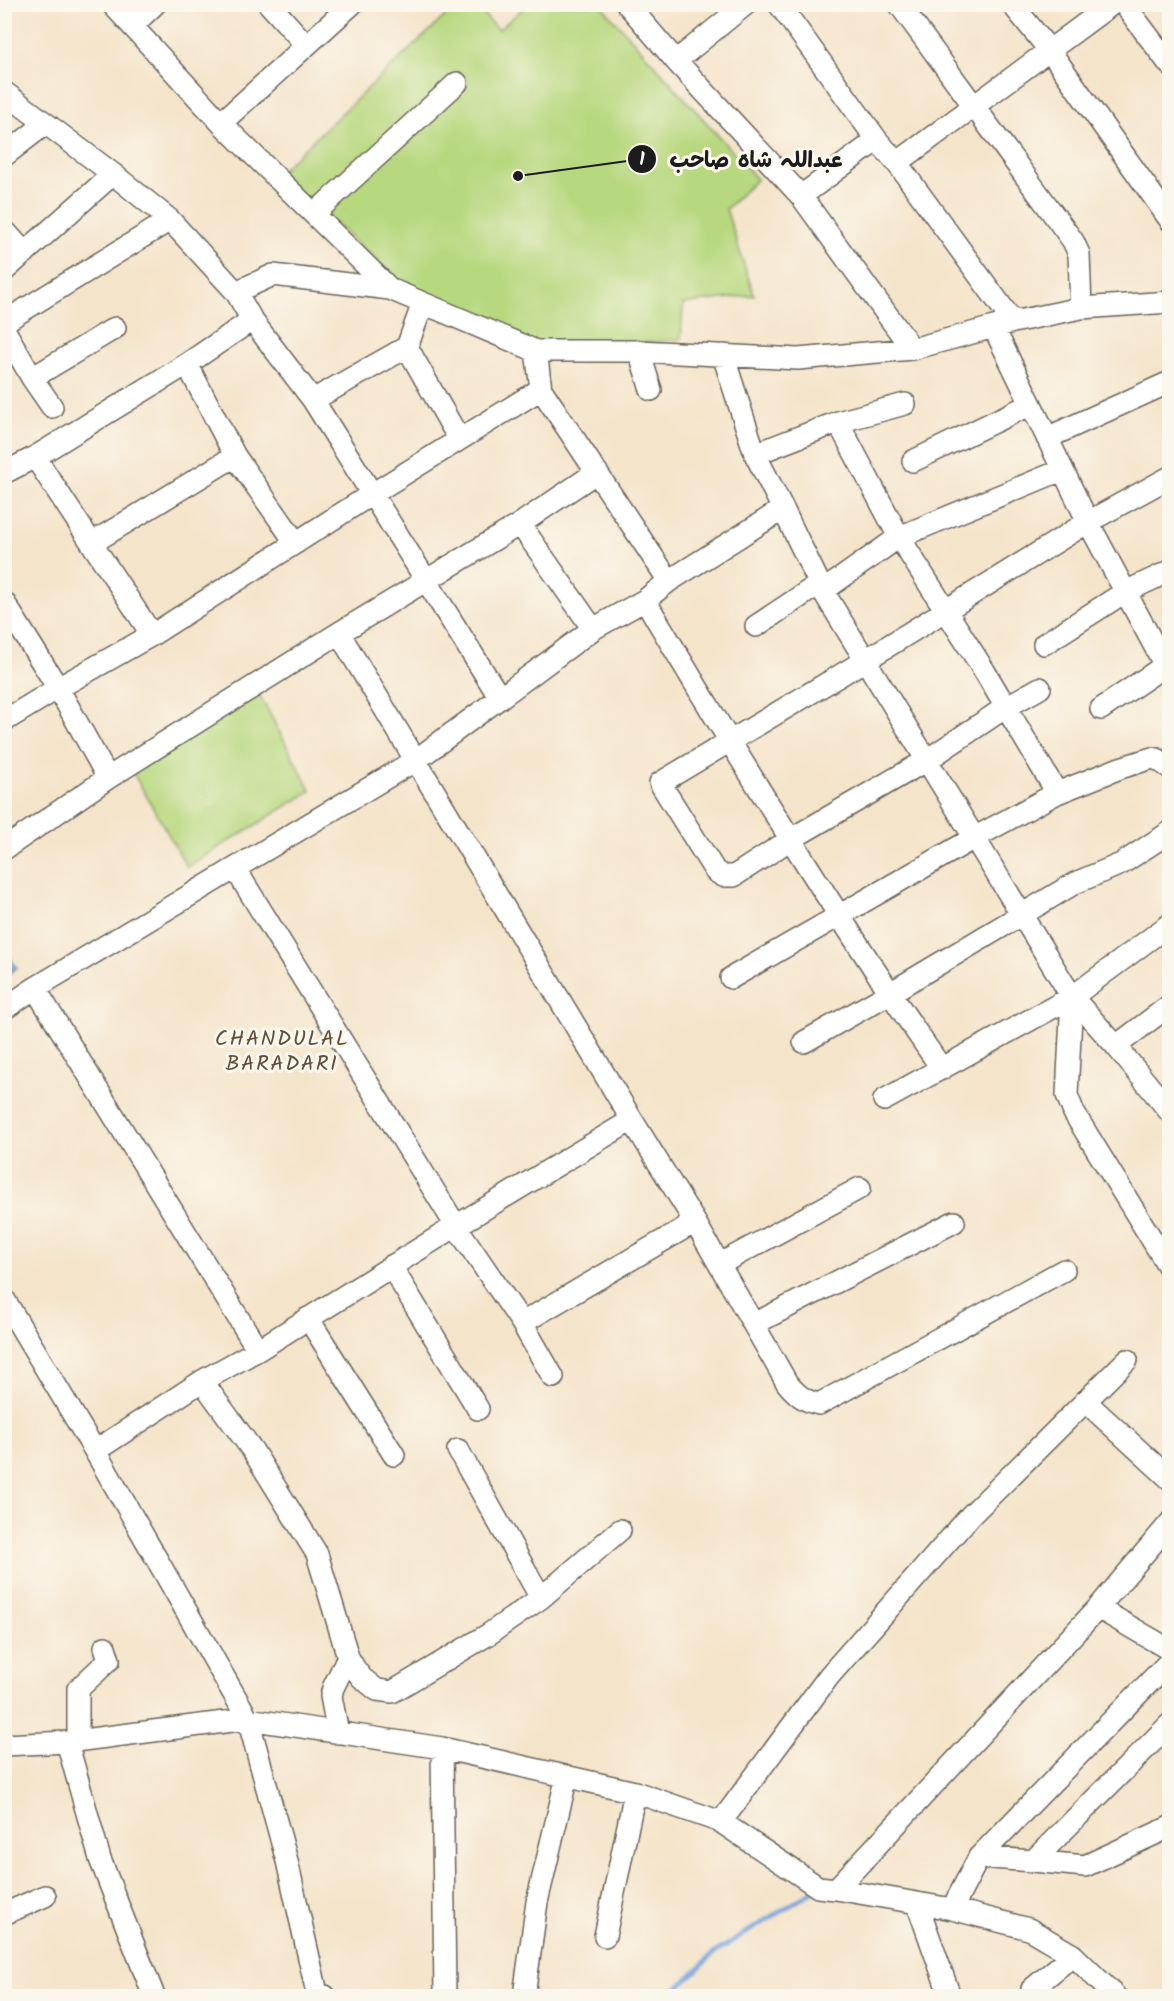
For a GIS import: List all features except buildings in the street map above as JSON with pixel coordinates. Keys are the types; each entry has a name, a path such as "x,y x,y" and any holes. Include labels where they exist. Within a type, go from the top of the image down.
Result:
{"street":[{"path":"112,4 221,123 390,289"},
{"path":"132,26 155,4"},
{"path":"269,4 306,45"},
{"path":"221,123 352,4"},
{"path":"627,4 676,61 801,196 912,349"},
{"path":"676,61 746,4"},
{"path":"779,4 877,140 897,163 1003,325 1031,405 1062,470 1125,592 1168,667 1101,709"},
{"path":"898,4 1073,242 1079,254 1081,308"},
{"path":"1012,4 1050,51 1170,220"},
{"path":"897,163 1112,4"},
{"path":"1124,4 1170,65"},
{"path":"314,214 457,83"},
{"path":"4,92 170,220 236,292 252,320 313,400 500,698"},
{"path":"4,156 45,124"},
{"path":"801,196 877,140"},
{"path":"4,271 113,174"},
{"path":"4,322 170,220"},
{"path":"4,230 24,253"},
{"path":"236,292 273,275 390,289 536,351 639,351 798,359 912,349 1003,325 1081,308 1170,302"},
{"path":"313,400 407,347 423,303"},
{"path":"5,471 35,457 187,364 252,320"},
{"path":"32,378 115,328"},
{"path":"4,329 32,378 52,407"},
{"path":"407,347 459,439"},
{"path":"536,351 541,389 669,581"},
{"path":"639,351 651,390"},
{"path":"723,355 755,454 821,588 864,661 1072,997 1167,1105"},
{"path":"187,364 235,456 296,543"},
{"path":"1047,438 1170,382"},
{"path":"4,721 152,635 541,389"},
{"path":"755,454 838,422 905,404"},
{"path":"913,461 1031,405"},
{"path":"838,422 899,537 1057,793"},
{"path":"92,543 235,456"},
{"path":"35,457 152,635"},
{"path":"756,626 821,588 899,537 1062,470"},
{"path":"4,849 108,778 339,633 520,524 597,472"},
{"path":"1040,688 1006,707 927,760 791,839 734,876 723,876 715,870 660,783 864,661 1088,522 1170,477"},
{"path":"4,1009 35,988 236,870 416,760 593,629 645,600 669,581 783,508"},
{"path":"520,524 593,629"},
{"path":"1044,644 1125,592 1170,571"},
{"path":"645,600 729,741 791,839 942,1069"},
{"path":"4,602 58,688 108,778"},
{"path":"339,633 695,1222 787,1383 806,1401 819,1404 1065,1270"},
{"path":"731,978 1057,793 1152,758 1170,768"},
{"path":"804,1041 1075,884 1121,864 1170,832"},
{"path":"236,870 456,1226 522,1323 553,1377"},
{"path":"884,1100 1072,997 1170,924"},
{"path":"35,988 258,1350"},
{"path":"1072,997 1067,1095 1074,1113 1170,1269"},
{"path":"1116,1046 1170,1005"},
{"path":"95,1450 202,1381 258,1350 456,1226 632,1120"},
{"path":"720,1264 860,1188"},
{"path":"754,1324 954,1221"},
{"path":"522,1323 695,1222"},
{"path":"391,1266 478,1409"},
{"path":"8,1312 95,1450 248,1719 287,1861 319,1995"},
{"path":"308,1318 394,1455"},
{"path":"721,1822 829,1676 971,1515 1127,1360"},
{"path":"202,1381 254,1451 316,1554 348,1658 359,1674 377,1690 392,1692 489,1634 541,1598 620,1530"},
{"path":"1085,1401 1170,1479"},
{"path":"458,1450 541,1598"},
{"path":"836,1888 1098,1608 1170,1523"},
{"path":"1098,1608 1170,1650"},
{"path":"105,1647 109,1660 78,1689 72,1742 99,1859 154,1996"},
{"path":"338,1733 331,1696 348,1658"},
{"path":"952,1909 979,1857 1170,1661"},
{"path":"4,1745 72,1742 248,1719 442,1748 567,1776 635,1792 721,1822 818,1887 836,1888 952,1909 1029,1929 1072,1955 1116,1996"},
{"path":"1033,1860 1170,1724"},
{"path":"442,1748 445,1996"},
{"path":"524,1996 537,1902 567,1776"},
{"path":"605,1936 635,1792"},
{"path":"979,1857 1085,1866 1170,1827"},
{"path":"4,1914 45,1896"},
{"path":"917,1903 950,1996"},
{"path":"1032,1989 1072,1955"}],"green space":[{"path":"457,5 475,5 498,30 527,5 601,5 757,179 726,209 754,295 683,304 681,339 577,349 535,346 410,290 278,173"},
{"path":"257,690 311,791 187,867 128,764"}],"water":[{"path":"4,949 17,968 5,976 4,976"}],"waterway":[{"path":"670,1996 714,1953 813,1891"}],"place":[{"name":"عبداللہ شاہ صاحب","path":"518,176"}],"district":[{"name":"CHANDULAL BARADARI","path":"282,1052"}]}
